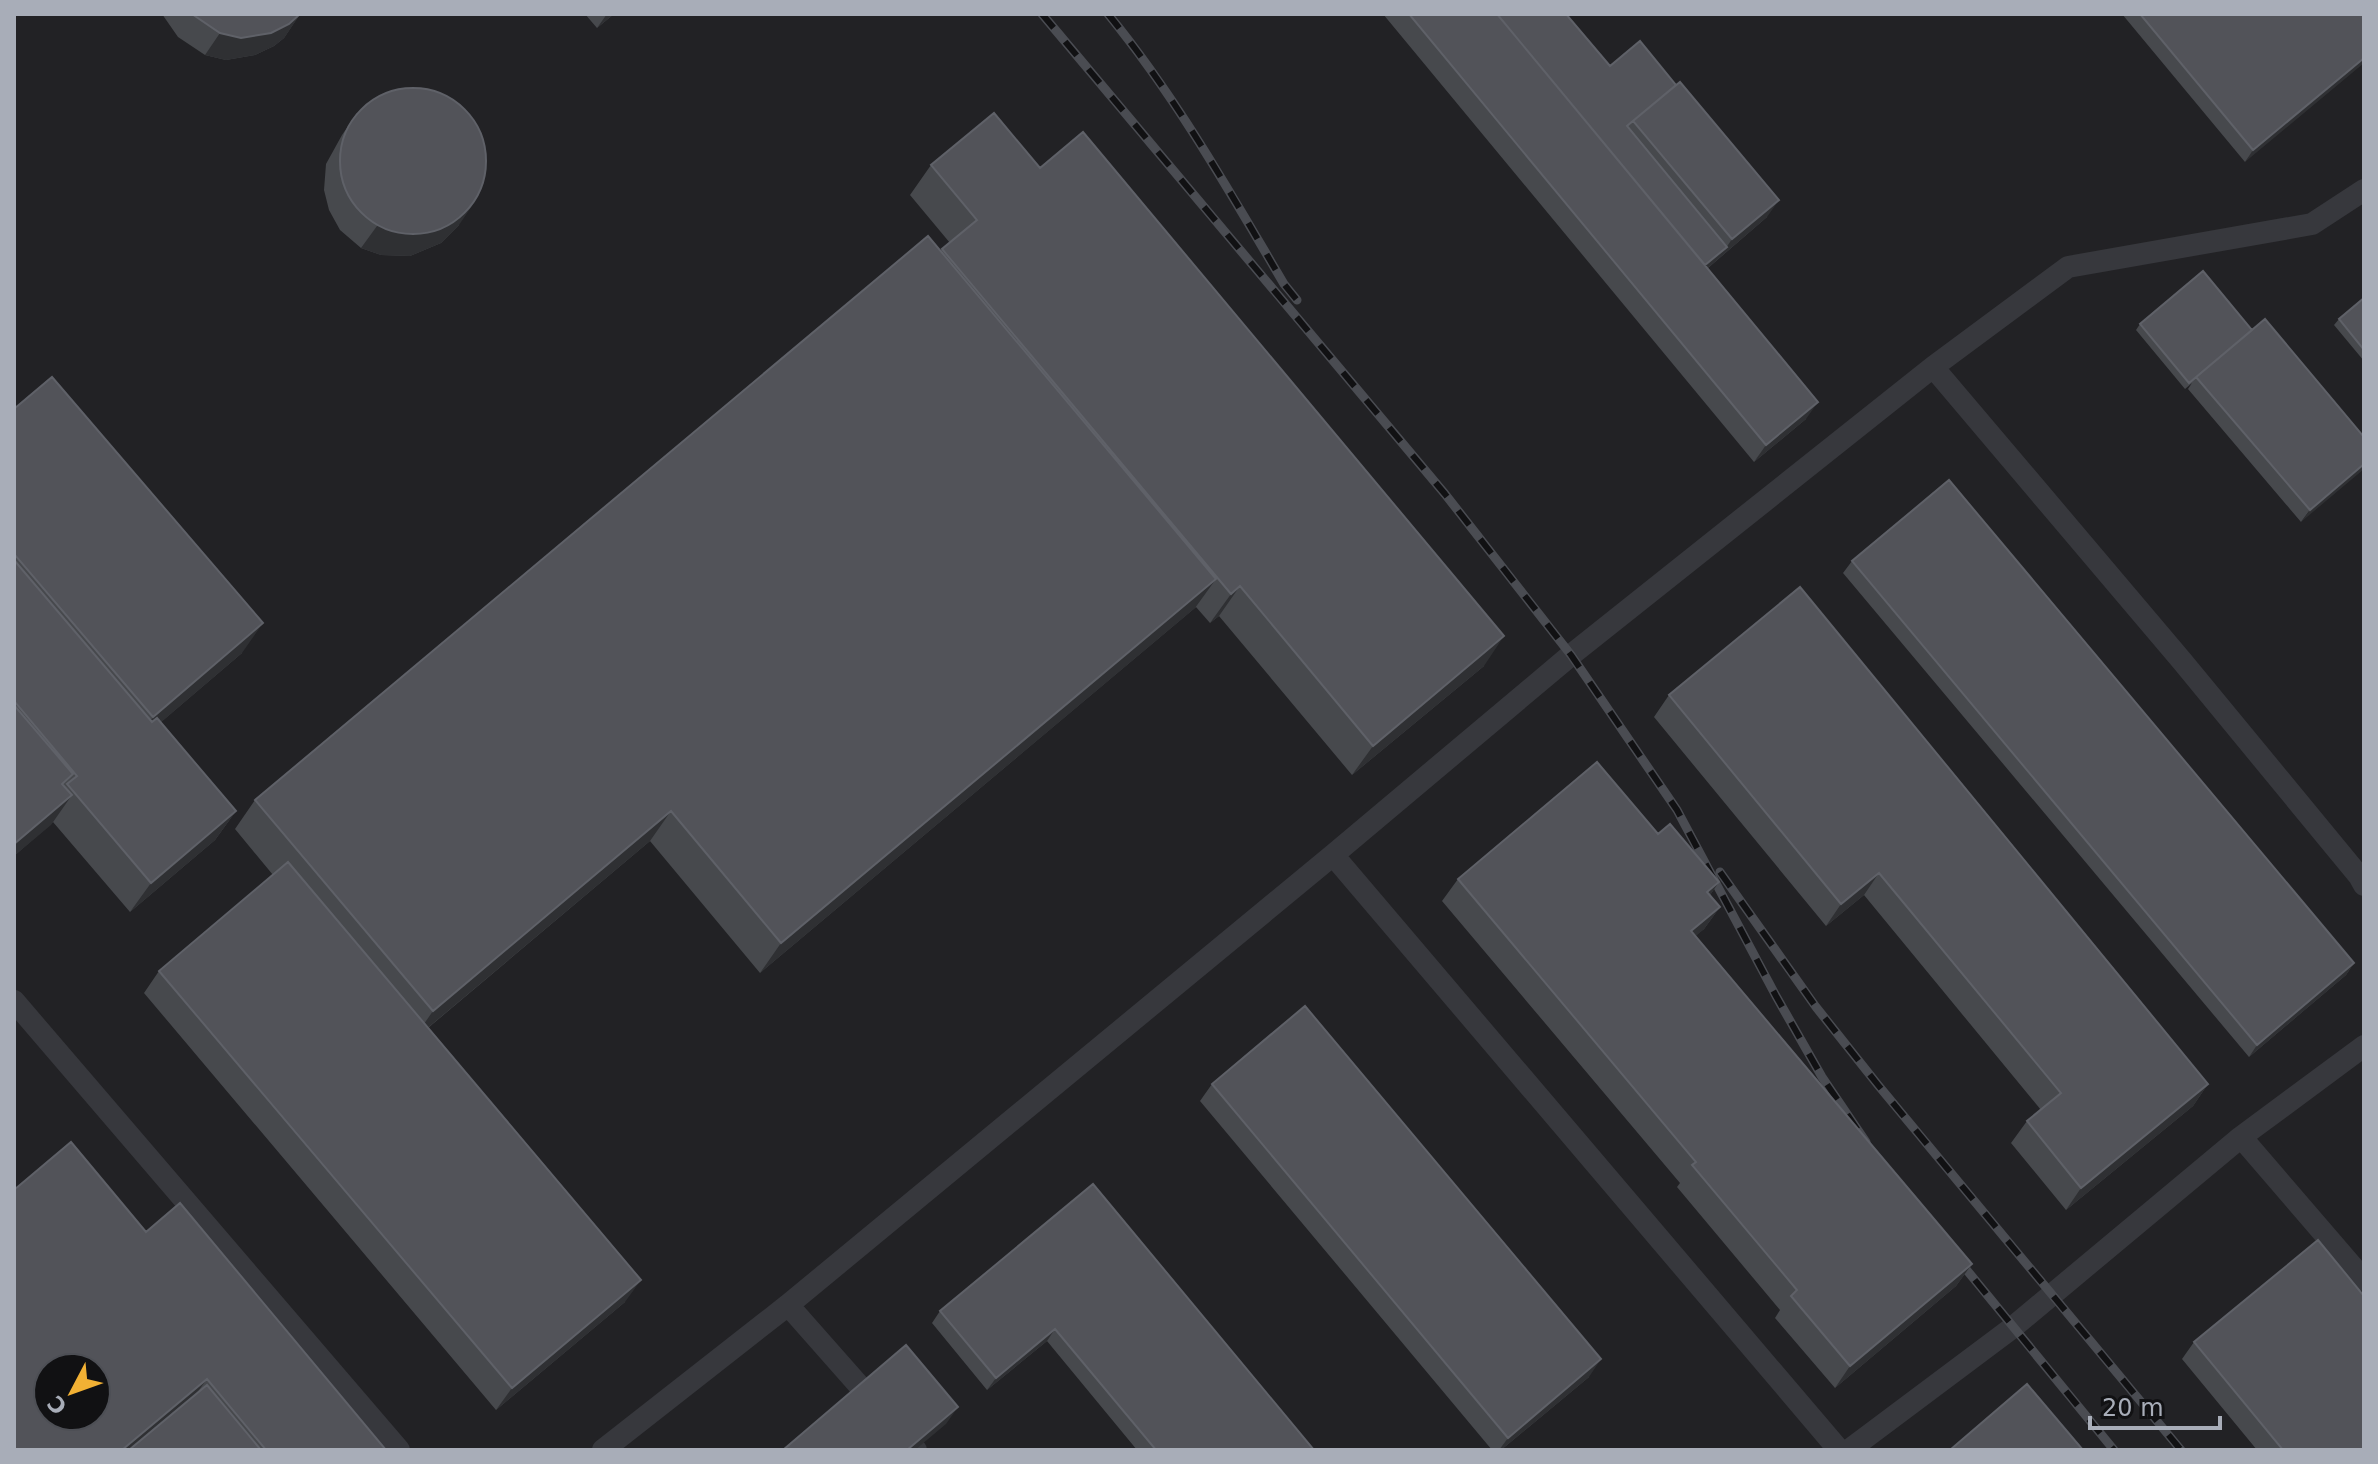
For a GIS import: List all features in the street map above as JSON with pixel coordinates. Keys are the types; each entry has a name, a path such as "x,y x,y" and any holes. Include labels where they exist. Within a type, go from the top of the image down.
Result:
{"lane":[{"path":"603,1450 788,1305 1571,655 1933,367 2068,267 2312,224 2364,190"},
{"path":"1933,367 2182,661 2364,885"},
{"path":"1333,855 1839,1450"},
{"path":"14,1001 399,1450"},
{"path":"1849,1450 2012,1328 2241,1137 2364,1046"},
{"path":"2241,1137 2364,1280"},
{"path":"788,1305 916,1450"}],"shaded area":[{"path":"14,14 2364,14 2364,1450 14,1450"}],"building":[{"path":"192,14 300,14 271,33 241,38 220,33"},
{"path":"1409,14 1497,14 1818,402 1766,445"},
{"path":"1497,14 1566,14 1610,66 1640,41 1676,85 1627,126 1727,247 1705,265"},
{"path":"2140,14 2364,14 2364,58 2253,150"},
{"path":"1680,82 1779,200 1732,239 1633,121"},
{"path":"413,88 441,93 465,109 481,133 486,161 481,189 465,213 441,229 413,234 385,229 361,213 345,189 340,161 345,133 361,109 385,93"},
{"path":"994,113 1040,168 1083,132 1504,636 1373,746 1240,586 1231,594 942,249 977,220 931,165"},
{"path":"928,236 1216,579 781,943 671,811 433,1011 255,800"},
{"path":"2203,271 2252,330 2189,383 2140,324"},
{"path":"2364,298 2364,350 2339,319"},
{"path":"2265,319 2364,437 2364,464 2310,510 2196,377"},
{"path":"52,377 263,623 153,717 14,554 14,409"},
{"path":"1949,480 2354,963 2257,1045 1852,561"},
{"path":"14,560 152,722 157,718 236,811 151,883 67,784 77,776 14,701"},
{"path":"1800,587 2208,1084 2081,1188 2027,1121 2061,1093 1879,873 1841,904 1669,695"},
{"path":"14,705 73,774 62,784 72,795 14,844"},
{"path":"1597,762 1658,834 1670,824 1719,882 1707,892 1720,907 1691,931 1972,1264 1850,1366 1791,1296 1797,1290 1692,1165 1696,1162 1458,879"},
{"path":"288,862 641,1280 512,1388 159,971"},
{"path":"1305,1006 1601,1359 1508,1438 1212,1084"},
{"path":"71,1142 146,1232 180,1203 386,1450 266,1450 207,1379 122,1450 14,1450 14,1190"},
{"path":"1093,1184 1314,1450 1156,1450 1055,1329 996,1378 940,1311"},
{"path":"2318,1240 2364,1296 2364,1450 2283,1450 2194,1342"},
{"path":"906,1345 958,1407 907,1450 783,1450"},
{"path":"2027,1384 2083,1450 1950,1450"},
{"path":"207,1385 261,1450 129,1450"}],"railway":[{"path":"1042,14 1445,494 1571,655 1677,810 1822,1077 1866,1142"},
{"path":"1108,14 1157,78 1223,180 1284,284 1297,300"},
{"path":"1720,872 1816,1007 1878,1085 2181,1450"},
{"path":"1952,1252 2114,1450"}]}
